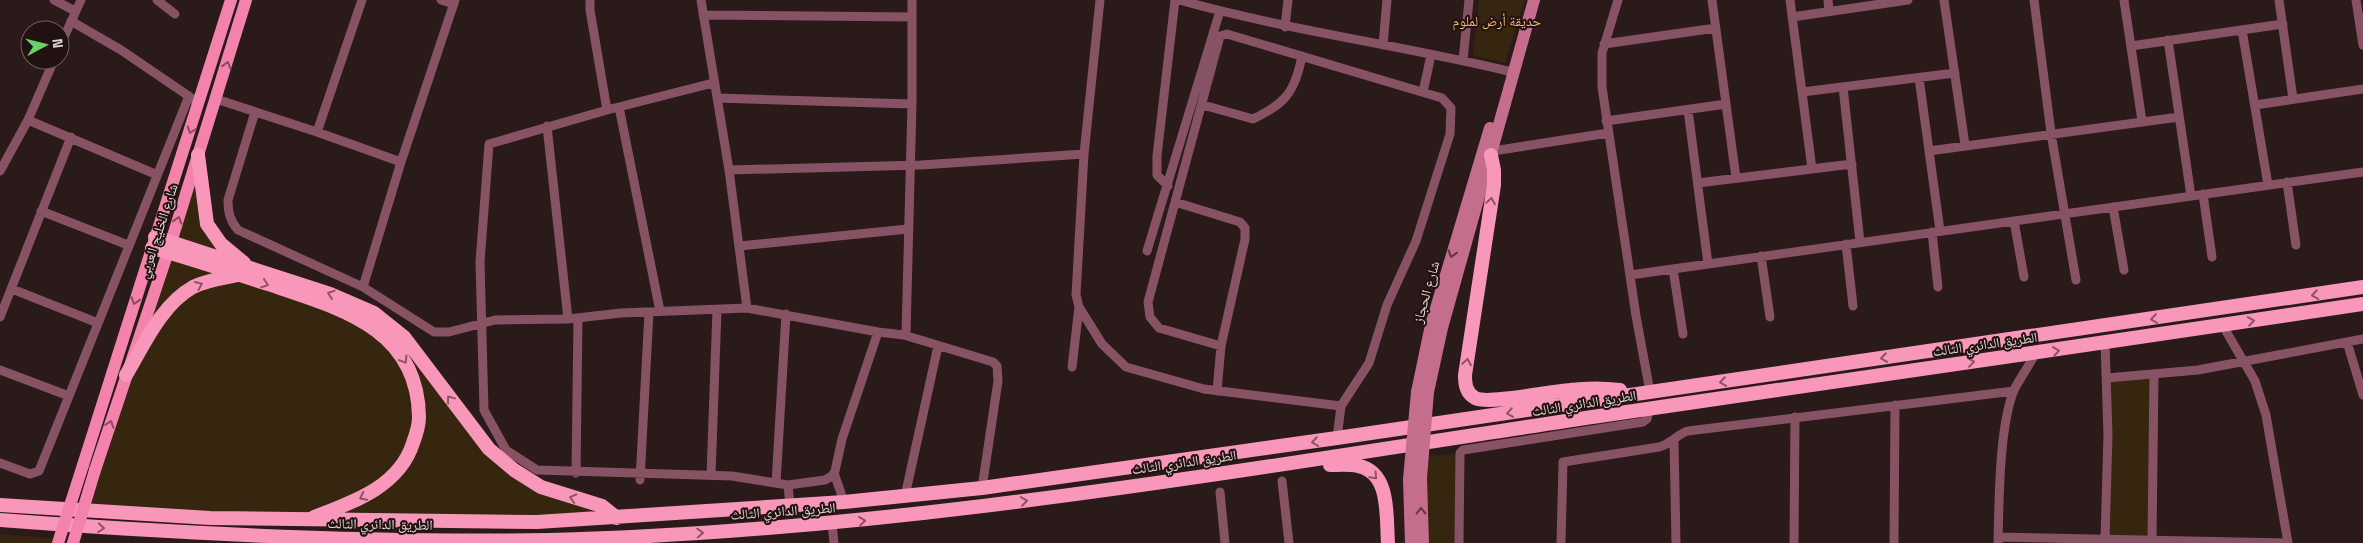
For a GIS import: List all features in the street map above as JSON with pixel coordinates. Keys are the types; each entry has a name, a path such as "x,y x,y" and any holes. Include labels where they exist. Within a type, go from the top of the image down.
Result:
{"highway":[{"path":"1492,153 1494,185 1465,375 1465,385 1468,392 1473,397 1488,400 1572,389 1645,393"},
{"path":"198,155 208,224 221,244 243,271 333,307 370,325 391,342 401,354 415,384 418,398 419,426 408,456 400,469 381,486 365,496 307,520"},
{"path":"154,243 243,271 348,300 388,322 414,349 489,449 514,470 541,487 602,506 617,518"},
{"path":"126,376 156,325 175,300 194,287 243,271"},
{"name":"الطريق الدائري الثالث","path":"0,505 143,515 307,520 537,522 844,502 982,488 1337,438 1932,352 2363,287"},
{"name":"الطريق الدائري الثالث","path":"0,520 143,531 395,541 547,540 675,535 832,524 949,511 1294,463 2363,304"},
{"path":"1294,463 1358,466 1372,471 1381,483 1385,499 1388,543"}],"main road":[{"name":"شارع الخليج العربي","path":"89,468 194,99 231,0"},
{"name":"شارع الخليج العربي","path":"89,468 126,376 169,248 246,0"},
{"name":"شارع الحجاز","path":"1411,543 1415,479 1431,325 1508,72 1516,59 1534,0"},
{"name":"شارع الحجاز","path":"1423,392 1516,70 1516,59"},
{"path":"58,543 89,468"},
{"path":"73,543 89,468"},
{"name":"شارع الحجاز","path":"1415,479 1423,543"}],"street":[{"path":"54,0 75,11"},
{"path":"0,463 30,474 36,474 69,396 156,174 194,99 121,50 71,21 82,0"},
{"path":"156,0 175,14"},
{"path":"317,132 362,0"},
{"path":"363,287 401,162 455,2 441,0"},
{"path":"590,0 590,10 607,110"},
{"path":"701,0 713,83 729,170 747,308"},
{"path":"904,335 906,333 912,104 912,0"},
{"path":"1100,0 1084,154 1076,294 1080,308 1102,344 1126,367 1217,390 1341,406"},
{"path":"1168,186 1157,175 1157,156 1177,0 1285,26 1463,60 1508,72"},
{"path":"1285,26 1288,0"},
{"path":"1383,45 1387,0"},
{"path":"1463,60 1469,0"},
{"path":"1618,0 1604,44 1601,69 1606,121 1630,275 1645,393"},
{"path":"1712,0 1736,178"},
{"path":"1790,0 1812,169"},
{"path":"1828,0 1829,11"},
{"path":"1792,17 1906,0"},
{"path":"1944,0 1965,145"},
{"path":"2034,0 2051,133 2076,280"},
{"path":"2124,0 2142,122"},
{"path":"2279,0 2293,99"},
{"path":"2356,0 2361,13 2363,45"},
{"path":"1147,251 1220,10"},
{"path":"703,15 912,18"},
{"path":"2131,46 2283,24"},
{"path":"1604,44 1716,28"},
{"path":"2242,30 2268,185"},
{"path":"1221,346 1160,328 1150,317 1148,302 1203,105 1220,36 1222,34 1436,95 1447,103 1451,108 1450,134 1416,242 1386,305 1369,363 1341,406 1337,438"},
{"path":"2168,40 2191,196"},
{"path":"1423,92 1431,55"},
{"path":"1203,105 1248,119 1258,117 1280,104 1297,79 1302,56"},
{"path":"0,170 28,120 50,70"},
{"path":"1802,92 1955,73"},
{"path":"1919,78 1929,151 1936,232 1938,287"},
{"path":"713,83 548,126 489,144 480,262 484,410 503,446 537,470 641,477 711,475 752,478 788,485 819,482 828,479 834,473"},
{"path":"1843,87 1860,242"},
{"path":"2255,105 2363,89"},
{"path":"717,98 912,104"},
{"path":"216,100 317,132 401,162"},
{"path":"1606,121 1726,104"},
{"path":"619,107 660,311"},
{"path":"1688,110 1708,264"},
{"path":"255,112 228,200 228,214 234,226 238,230 363,287 434,332 449,332 500,320 568,319 660,311 747,308 904,335 993,362 997,366 998,381 982,488"},
{"path":"1929,151 2179,117"},
{"path":"28,120 156,174"},
{"path":"548,126 568,319"},
{"path":"1492,153 1608,133"},
{"path":"0,317 71,137"},
{"path":"729,170 909,165 1084,154"},
{"path":"1698,183 1852,164"},
{"path":"1630,275 2363,172"},
{"path":"2287,182 2296,245"},
{"path":"2203,194 2212,257"},
{"path":"1175,202 1240,222 1245,228 1245,240 1221,346 1217,390"},
{"path":"2114,207 2124,270"},
{"path":"40,212 128,245"},
{"path":"2014,221 2024,277"},
{"path":"740,246 908,229"},
{"path":"1846,244 1853,306"},
{"path":"1761,256 1770,317"},
{"path":"1673,269 1683,334"},
{"path":"12,289 98,322"},
{"path":"1072,367 1080,308"},
{"path":"711,475 717,310"},
{"path":"641,477 649,312"},
{"path":"776,483 786,314"},
{"path":"576,473 578,318"},
{"path":"2035,354 2014,391 2003,442 1998,540 2105,539 2287,543 2266,415 2255,381 2224,326"},
{"path":"844,502 834,473 842,438 878,332"},
{"path":"2107,378 2245,363 2363,339"},
{"path":"2347,342 2363,395"},
{"path":"2105,343 2107,378 2105,539"},
{"path":"905,496 938,346"},
{"path":"0,370 69,396"},
{"path":"2152,540 2154,374"},
{"path":"1561,543 1563,462 1650,449 1674,441 1680,433 1688,431 1895,404 2014,391"},
{"path":"1894,543 1895,404"},
{"path":"1459,543 1460,453 1462,450 1643,422 1647,419 1650,409"},
{"path":"1794,543 1795,417"},
{"path":"1674,441 1676,543"},
{"path":"1282,481 1289,543"},
{"path":"788,485 790,506"},
{"path":"1220,492 1224,543"},
{"path":"832,524 834,543"}],"green space":[{"name":"حديقة أرض لملوم","path":"1479,0 1525,0 1505,63 1473,55"},
{"path":"198,160 203,212 244,264 172,242"},
{"path":"169,253 236,274 194,286 128,371"},
{"path":"237,277 332,308 387,341 417,399 405,456 379,484 308,516 84,510 126,375 163,318 194,289"},
{"path":"415,354 506,467 613,516 313,519 392,478 421,423 408,365"},
{"path":"2154,375 2152,542 2105,541 2108,379"},
{"path":"1460,454 1459,543 1424,543 1423,456"},
{"path":"0,534 58,539 57,543 0,543"}]}
